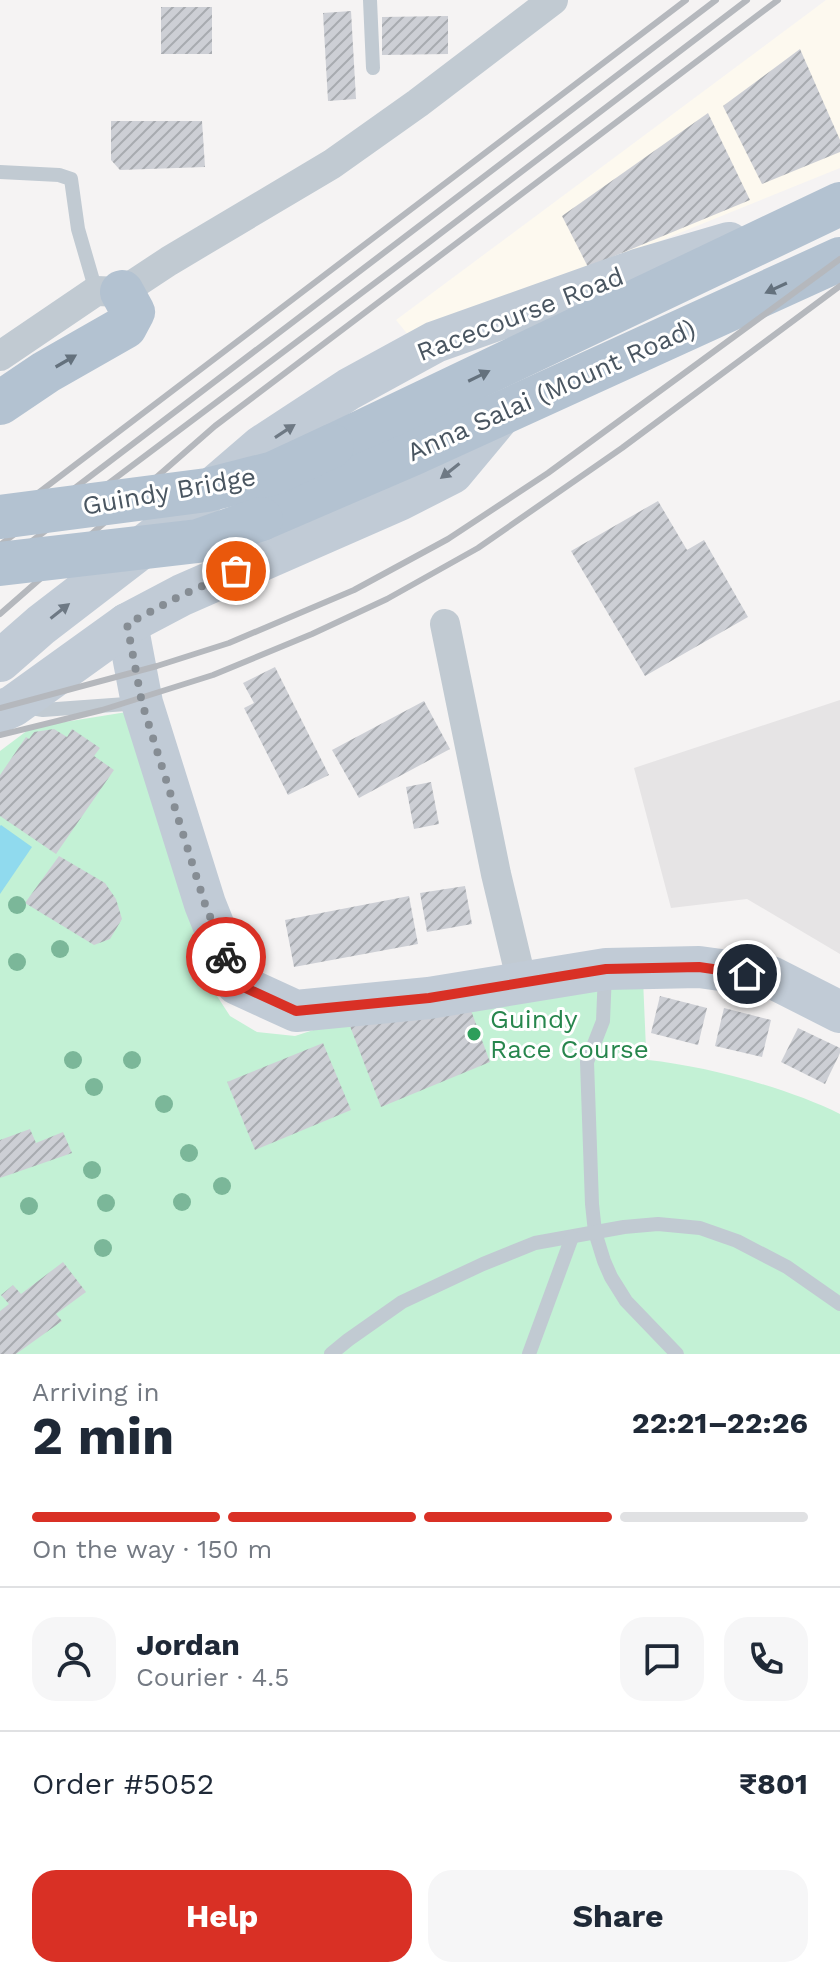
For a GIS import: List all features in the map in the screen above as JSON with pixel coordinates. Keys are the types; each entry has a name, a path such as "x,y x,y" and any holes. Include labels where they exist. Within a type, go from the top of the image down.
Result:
{"main road":[{"name":"Anna Salai (Mount Road)","path":"332,446 840,204"},
{"name":"Racecourse Road","path":"0,661 41,625 162,532 262,446 349,389 435,342 637,270 799,223"},
{"name":"Anna Salai (Mount Road)","path":"261,519 840,259"},
{"path":"0,403 46,372 125,327 133,312 109,292"},
{"path":"6,709 127,624 182,595 399,500 452,473 502,413"},
{"name":"Guindy Bridge","path":"0,517 207,490 274,473 332,446"},
{"name":"Guindy Bridge","path":"0,564 198,541 261,519"},
{"path":"127,624 142,703 205,904 237,984 296,1011 429,998 606,969 699,967 771,977 840,1012"}],"street":[{"path":"0,356 332,164 553,0"},
{"path":"445,624 496,874 522,983"}],"lane":[{"path":"370,0 373,68"},
{"path":"0,172 59,175 71,179 78,229 109,292"},
{"path":"6,709 43,710 142,703"},
{"path":"606,969 603,1021 587,1062 595,1232 607,1269 626,1301 677,1354"},
{"path":"331,1354 402,1302 496,1259 535,1243 624,1227 658,1224 700,1228 737,1241 787,1267 840,1304"},
{"path":"529,1354 572,1237"}],"shaded area":[{"path":"826,0 840,0 840,168 413,341 396,320"},
{"path":"840,700 840,954 747,899 671,908 634,768"}],"green space":[{"name":"Guindy Race Course","path":"133,711 217,996 230,1016 257,1032 295,1036 338,1022 643,979 648,1060 695,1067 746,1080 796,1095 840,1114 840,1354 0,1354 0,751 28,730"}],"water":[{"path":"0,826 32,847 0,894"}],"building":[{"path":"161,7 212,7 212,54 161,54"},
{"path":"351,11 356,99 328,101 323,13"},
{"path":"448,16 448,54 382,55 382,17"},
{"path":"800,49 840,140 840,152 762,184 723,106"},
{"path":"708,113 750,200 588,267 562,216"},
{"path":"111,121 202,121 205,167 120,170 111,160"},
{"path":"658,501 687,550 704,540 748,617 645,676 571,551"},
{"path":"275,667 329,775 288,795 244,708 254,703 243,683"},
{"path":"424,701 450,749 359,798 332,750"},
{"path":"54,729 67,737 72,729 100,748 94,756 114,770 56,854 0,816 0,775 26,737 29,739 34,732"},
{"path":"431,782 439,824 414,829 406,787"},
{"path":"59,856 105,883 116,899 122,919 110,939 94,945 25,903"},
{"path":"465,886 472,924 427,932 420,893"},
{"path":"409,896 418,944 294,967 285,920"},
{"path":"660,996 707,1008 698,1045 651,1033"},
{"path":"469,1005 490,1062 381,1107 348,1021"},
{"path":"724,1008 771,1020 762,1057 715,1046"},
{"path":"798,1028 840,1048 825,1084 781,1062"},
{"path":"323,1043 351,1110 255,1150 227,1082"},
{"path":"30,1129 36,1143 63,1132 72,1153 0,1178 0,1140"},
{"path":"63,1262 86,1292 56,1314 62,1321 16,1354 0,1354 0,1311 9,1304 1,1295 13,1285 21,1294"}],"railway":[{"path":"0,522 686,0"},
{"path":"0,545 716,0"},
{"path":"0,565 747,0"},
{"path":"0,614 215,426 778,0"},
{"path":"0,708 157,666 229,643 354,590 448,539 548,473 840,259"},
{"path":"0,735 102,710 213,675 387,599 478,548 622,448 840,286"}],"way so far":[{"path":"226,957 205,904 142,703 127,624 236,571"}],"place":[{"name":"Guindy Race Course","path":"474,1034"}],"route":[{"path":"226,957 237,984 296,1011 429,998 606,969 699,967 747,974"}]}
